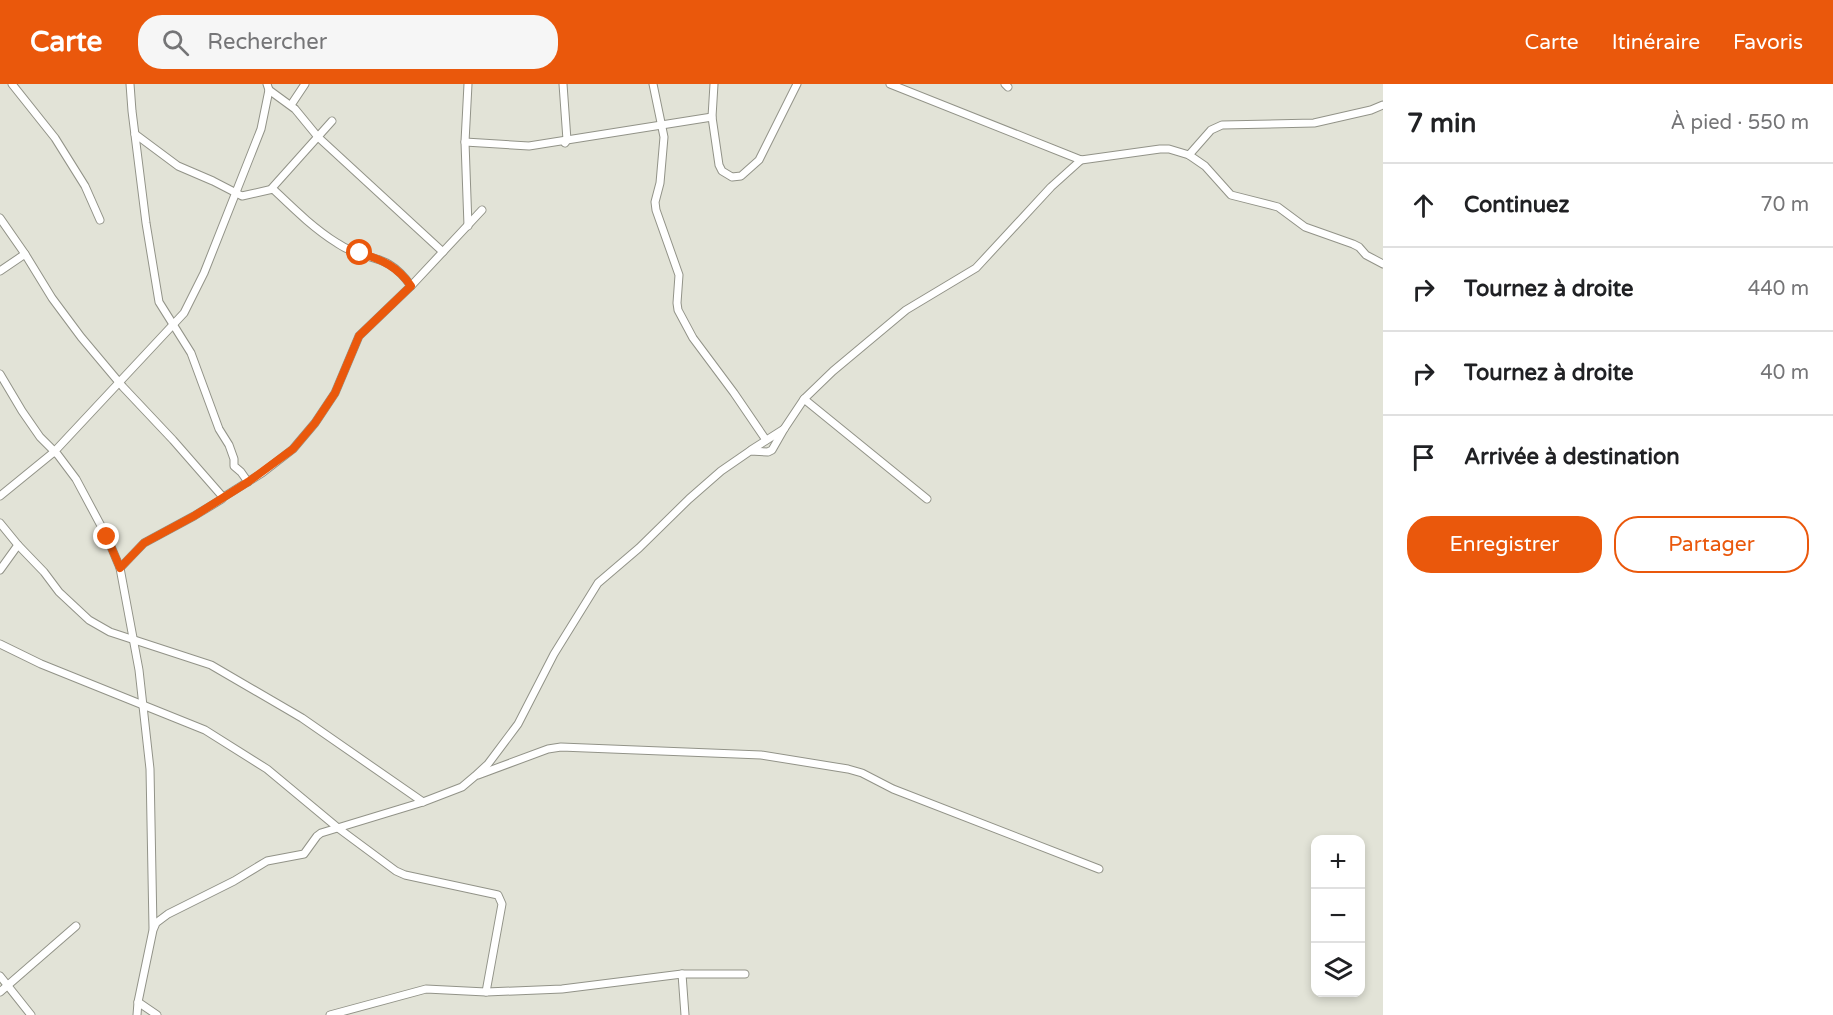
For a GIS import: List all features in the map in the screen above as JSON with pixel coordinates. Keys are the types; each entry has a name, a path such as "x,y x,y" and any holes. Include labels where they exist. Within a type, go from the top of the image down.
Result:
{"street":[{"path":"12,84 55,138 85,186 100,220"},
{"path":"130,84 159,302 191,353 219,429 229,445 234,466 241,471 248,482"},
{"path":"291,105 304,84"},
{"path":"468,84 465,142 468,226"},
{"path":"563,84 566,142"},
{"path":"653,84 664,138 660,183 655,202 671,255 680,275 678,310 693,338 766,440"},
{"path":"714,84 712,117 719,165 722,171 732,177 741,176 764,154 797,84"},
{"path":"890,84 1081,160 1160,149 1190,155 1205,166 1232,195 1282,209 1299,224 1353,244 1366,255 1383,264"},
{"path":"268,87 291,105 318,137 443,252"},
{"path":"0,496 54,452 187,308 204,273 264,122 268,87"},
{"path":"1190,155 1211,130 1222,125 1314,123 1371,110 1383,105"},
{"path":"465,142 529,146 566,142 712,117"},
{"path":"135,134 178,166 246,197 272,188 332,121"},
{"path":"750,451 768,452 772,450 783,429 804,399 833,371 906,310 976,268 1051,187 1081,160"},
{"path":"272,188 336,243 390,264 411,286"},
{"path":"120,568 144,543 194,516 248,482 288,453 315,423 335,393 359,336 411,286 482,210"},
{"path":"0,218 57,305 81,337 222,498"},
{"path":"0,271 25,254"},
{"path":"0,374 34,428 76,479 107,537 120,568 144,705 150,770 153,930"},
{"path":"804,399 927,499"},
{"path":"137,1015 156,923 168,914 234,881 267,861 304,854 321,833 423,802 462,787 488,764 518,724 554,654 594,587 721,471 783,429"},
{"path":"0,523 74,607 89,620 110,632 211,665 302,718 423,802"},
{"path":"0,570 18,545"},
{"path":"0,644 205,730 258,763 338,828 396,871 405,875 498,895 502,904 486,992"},
{"path":"475,776 548,749 561,747 761,755 862,773 893,789 1099,869"},
{"path":"0,992 76,926"},
{"path":"682,974 685,1015"},
{"path":"330,1015 426,989 486,992 562,989 682,974 745,974"},
{"path":"0,976 31,1015"},
{"path":"138,1002 157,1015"}],"route":[{"path":"107,537 120,568 144,543 222,499 293,449 315,423 335,393 359,336 411,286 390,264 379,258 360,253"}]}
